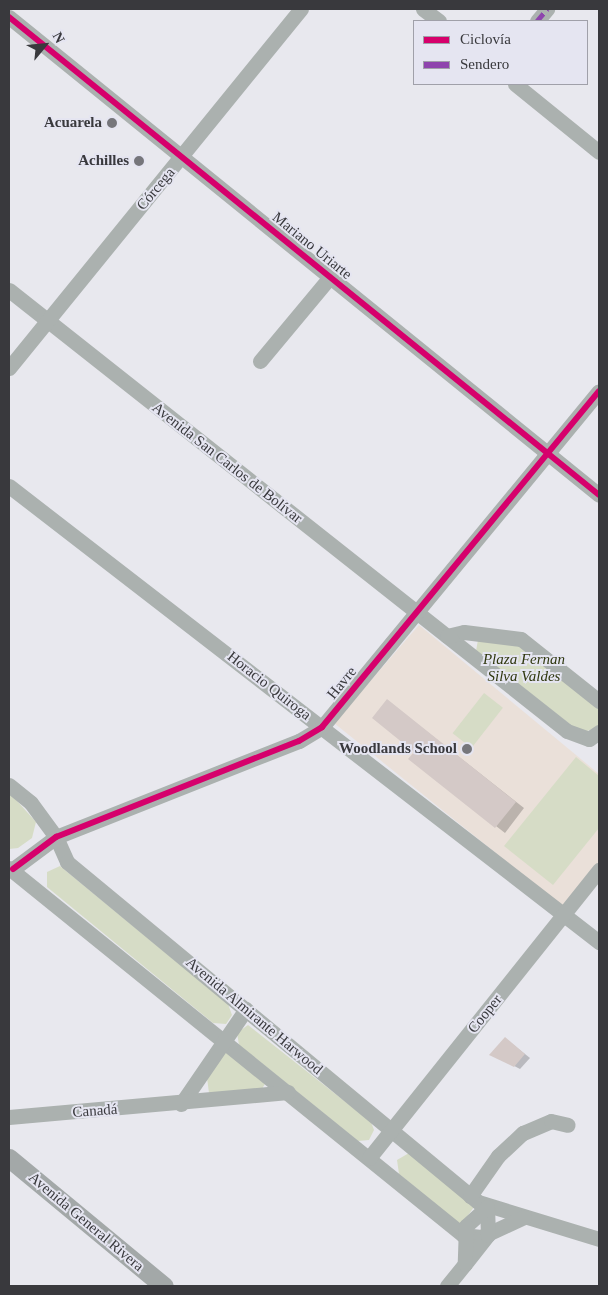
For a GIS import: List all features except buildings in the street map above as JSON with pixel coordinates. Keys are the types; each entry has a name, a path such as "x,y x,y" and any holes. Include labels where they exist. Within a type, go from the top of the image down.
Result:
{"main road":[{"name":"Avenida General Rivera","path":"9,1158 164,1286"}],"street":[{"name":"Córcega","path":"9,368 183,157 301,9"},
{"path":"423,9 438,20"},
{"path":"538,20 547,9"},
{"name":"Mariano Uriarte","path":"9,17 599,495"},
{"path":"517,85 599,152"},
{"path":"260,361 330,277"},
{"name":"Avenida San Carlos de Bolívar","path":"9,290 415,612 578,738 599,732"},
{"name":"Havre","path":"11,869 56,837 299,742 322,727 599,391"},
{"name":"Horacio Quiroga","path":"9,486 599,942"},
{"path":"447,636 464,632 521,639 599,701"},
{"name":"Avenida Almirante Harwood","path":"9,785 31,803 56,837 67,862 470,1196 486,1207 599,1239"},
{"path":"11,869 223,1037 463,1235 488,1235"},
{"name":"Cooper","path":"369,1158 599,870"},
{"path":"181,1104 220,1048 223,1037 246,1009"},
{"name":"Canadá","path":"9,1117 181,1104 288,1092"},
{"path":"470,1196 498,1156 523,1133 551,1121 568,1125"},
{"path":"465,1264 463,1235 470,1220 486,1207"},
{"path":"486,1207 488,1235"},
{"path":"447,1286 488,1235 524,1217"}],"shaded area":[{"name":"Woodlands School","path":"419,625 599,774 599,862 563,907 334,723"}],"green space":[{"name":"Plaza Fernan Silva Valdes","path":"478,640 515,642 599,704 599,727 581,733 476,651"},
{"path":"484,693 503,708 472,748 453,733"},
{"path":"576,757 599,776 599,828 553,885 504,846"},
{"path":"9,792 36,822 32,838 18,848 9,849"},
{"path":"60,866 228,1004 232,1015 226,1024 213,1023 47,887 47,872"},
{"path":"248,1025 371,1122 374,1130 369,1140 358,1141 239,1045 237,1033"},
{"path":"225,1050 266,1082 262,1089 209,1093 207,1078"},
{"path":"409,1153 474,1207 461,1225 399,1174 397,1160"}],"marked path":[{"path":"538,20 547,9"}],"cycle path":[{"path":"9,17 599,495"},
{"path":"13,869 56,837 299,741 322,727 599,391"}],"place":[{"name":"Acuarela","path":"112,123"},
{"name":"Achilles","path":"139,161"},
{"name":"Woodlands School","path":"467,749"}]}
